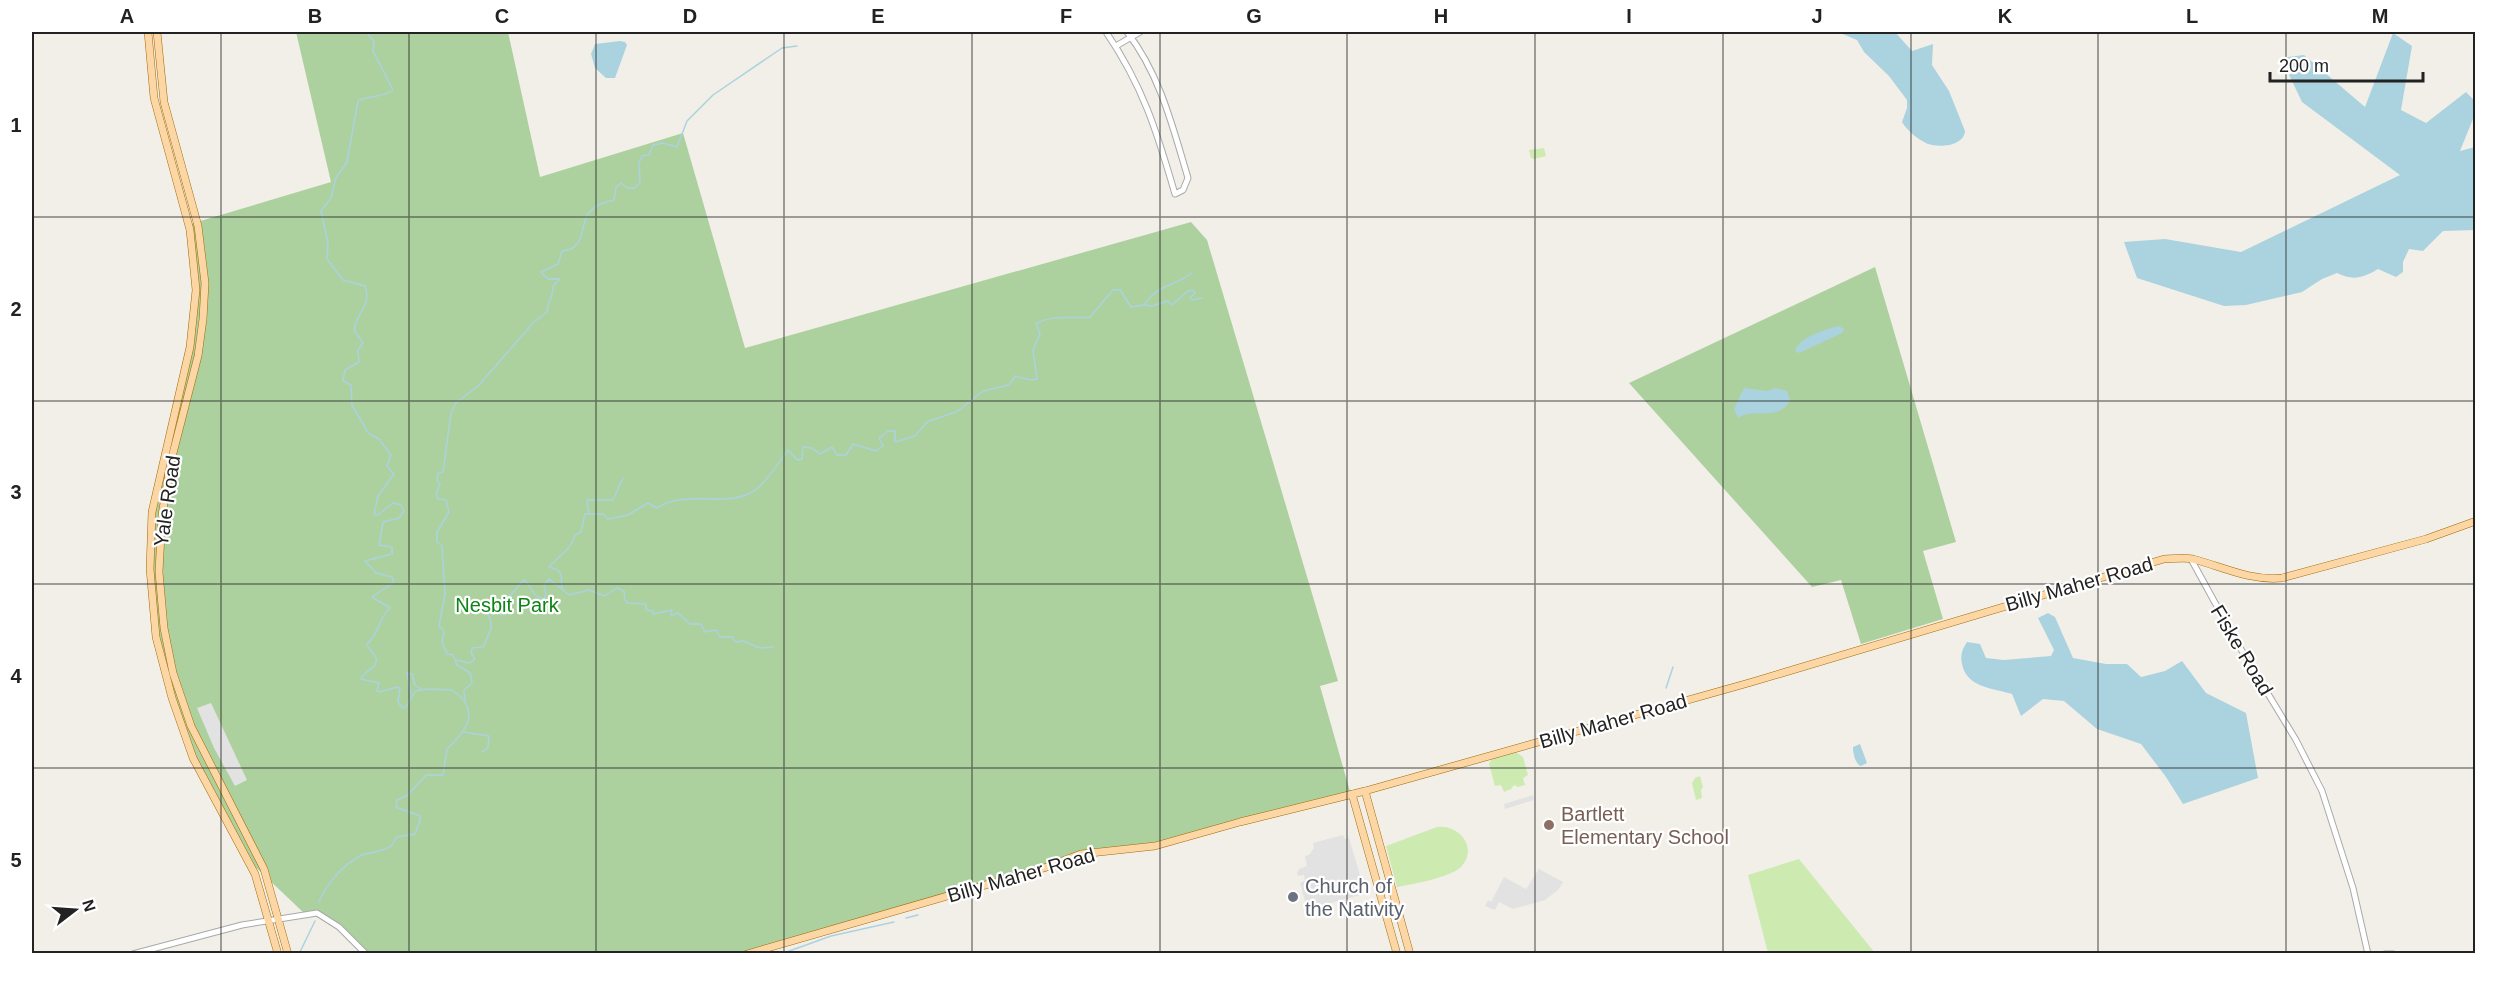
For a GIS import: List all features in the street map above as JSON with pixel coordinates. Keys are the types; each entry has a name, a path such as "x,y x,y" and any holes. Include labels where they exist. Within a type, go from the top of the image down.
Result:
{"main road":[{"name":"Yale Road","path":"148,32 154,98 190,230 196,290 190,347 152,512 150,555 156,638 165,675 193,758 255,874 278,954"},
{"name":"Yale Road","path":"157,32 164,102 198,226 205,283 198,356 171,460 162,515 159,572 164,628 173,673 191,726 264,869 288,954"},
{"name":"Billy Maher Road","path":"747,954 1044,868 1081,854 1155,846 1365,791 1752,682 2164,559 2190,559 2266,579 2282,578 2426,539 2475,521"},
{"path":"1365,791 1410,954"},
{"path":"1352,794 1397,954"},
{"path":"1369,852 1381,848"},
{"path":"1379,887 1390,883"}],"street":[{"path":"1106,32 1134,76 1149,110 1175,194 1187,186 1188,178 1173,126 1156,83 1126,32"},
{"path":"1116,46 1140,32"},
{"name":"Fiske Road","path":"2190,559 2296,740 2328,808 2353,888 2368,954"},
{"path":"133,954 269,920 317,913 339,927 366,954"},
{"path":"2385,954 2393,954"}],"green space":[{"name":"Nesbit Park","path":"296,32 508,32 540,177 683,133 745,348 1191,222 1207,240 1338,681 1320,686 1351,795 1148,847 1086,853 961,896 742,953 365,953 331,924 315,916 306,915 245,857 200,771 170,702 157,652 151,516 191,337 194,298 187,225 331,182"},
{"path":"1544,148 1546,156 1531,158 1529,150"},
{"path":"1875,267 1956,542 1923,551 1943,619 1861,644 1841,580 1812,587 1629,383"},
{"path":"1516,752 1523,757 1528,775 1523,778 1525,785 1518,787 1514,785 1504,792 1501,785 1495,786 1489,764 1492,758"},
{"path":"1700,776 1703,787 1702,798 1696,800 1692,783"},
{"path":"1437,827 1453,829 1459,833 1467,845 1466,860 1461,867 1448,874 1397,887 1386,846"},
{"path":"1799,859 1875,953 1768,953 1748,875"}],"shaded area":[{"path":"211,703 247,780 235,786 214,748 197,708"},
{"path":"1533,795 1534,800 1505,809 1504,804"},
{"path":"1343,835 1345,839 1349,838 1362,882 1357,883 1360,895 1312,908 1311,903 1306,905 1300,883 1305,881 1304,875 1298,876 1297,873 1299,869 1307,866 1305,856 1309,855 1314,848 1313,843"},
{"path":"1539,869 1563,882 1558,890 1545,900 1513,909 1499,902 1495,910 1485,906 1488,900 1491,902 1504,877 1526,889"}],"water":[{"path":"1838,32 1895,32 1912,51 1933,44 1932,65 1949,91 1965,131 1960,140 1942,146 1929,144 1915,136 1902,122 1907,100 1889,76 1864,52 1857,40"},
{"path":"2393,33 2412,46 2401,110 2426,123 2466,92 2475,101 2475,114 2460,151 2475,147 2475,230 2443,231 2423,251 2409,249 2403,262 2403,272 2396,277 2378,269 2368,275 2358,277 2348,277 2337,273 2322,279 2302,292 2246,305 2224,306 2137,278 2124,242 2165,239 2241,252 2400,175 2302,102 2281,58 2304,55 2365,107"},
{"path":"620,41 627,45 615,78 606,78 595,68 591,54 595,44"},
{"path":"1839,326 1844,329 1842,333 1799,353 1795,351 1807,338"},
{"path":"1744,388 1767,391 1776,388 1787,391 1790,400 1780,411 1744,415 1738,418 1734,409"},
{"path":"2048,613 2055,617 2073,658 2106,664 2127,664 2141,677 2165,671 2182,661 2206,693 2246,713 2258,778 2183,804 2141,744 2097,729 2064,701 2043,699 2021,716 2012,694 1982,686 1969,678 1961,658 1967,642 1980,644 1986,658 2004,660 2051,656 2054,650 2038,618"},
{"path":"1860,744 1867,763 1861,766 1856,761 1853,749"}],"waterway":[{"path":"319,902 331,882 354,860 364,854 389,848 397,837 415,834 420,816 396,807 397,800 408,795 426,775 443,775 447,749 465,727 469,712 461,697 452,690 415,691 406,707 402,708 398,702 400,688 380,692 377,691 379,683 361,679 376,661 367,644 390,608 372,597 394,582 392,577 376,573 365,561 392,554 392,547 379,545 383,522 399,518 404,511 401,505 393,503 378,515 374,514 378,496 394,474 387,466 391,455 379,439 369,434 352,405 351,385 343,381 345,370 359,362 358,350 363,343 354,330 367,293 365,286 343,280 327,259 328,243 321,211 331,198 336,178 347,162 358,101 393,90 373,51 374,41 366,32"},
{"path":"465,702 464,690 472,683 470,673 457,665 453,655 447,654 442,642 444,631 439,626 445,594 442,546 437,542 437,532 449,512 446,500 438,499 436,494 440,484 437,481 438,473 443,472 451,413 456,403 478,386 533,323 547,312 553,286 560,279 548,279 541,272 558,264 562,251 571,249 577,244 587,216 592,209 614,200 616,187 621,183 627,188 634,188 640,183 639,163 642,156 649,155 653,145 663,143 677,147 687,121 713,95 782,48 797,46"},
{"path":"456,660 470,663 475,659 471,653 472,648 483,647 491,629 487,612 492,609 501,615 506,612 506,600 524,580 534,594 544,599 546,594 544,586 549,579 562,589 561,575 558,570 549,567 568,549 575,535 581,532 585,514 603,514 608,519 628,515 648,503 657,508 680,500 741,497 757,489 788,450 797,460 802,459 803,447 812,448 820,454 832,447 837,455 846,455 853,444 876,451 883,446 879,438 888,431 895,431 895,442 915,436 927,422 958,411 983,391 1009,385 1015,376 1031,380 1037,379 1033,350 1040,334 1036,324 1056,318 1090,317 1113,290 1120,290 1131,307 1144,305 1155,293 1192,273"},
{"path":"1144,305 1152,306 1168,301 1172,305 1188,291 1193,290 1195,293 1190,298 1192,300 1202,298"},
{"path":"589,514 587,500 613,500 623,478"},
{"path":"562,589 569,595 589,590 605,596 617,588 624,591 625,600 628,603 646,604 646,610 653,611 653,614 672,610 671,616 678,613 690,624 701,624 705,632 716,630 720,637 732,637 736,642 743,641 760,648 773,647"},
{"path":"1666,688 1673,667"},
{"path":"411,694 407,673 412,674 415,685 421,689"},
{"path":"464,732 489,736 488,748 482,752"},
{"path":"906,918 918,915"},
{"path":"299,954 315,921"},
{"path":"781,954 831,936 894,922"}],"place":[{"name":"Bartlett Elementary School","path":"1549,825"},
{"name":"Church of the Nativity","path":"1293,897"}]}
